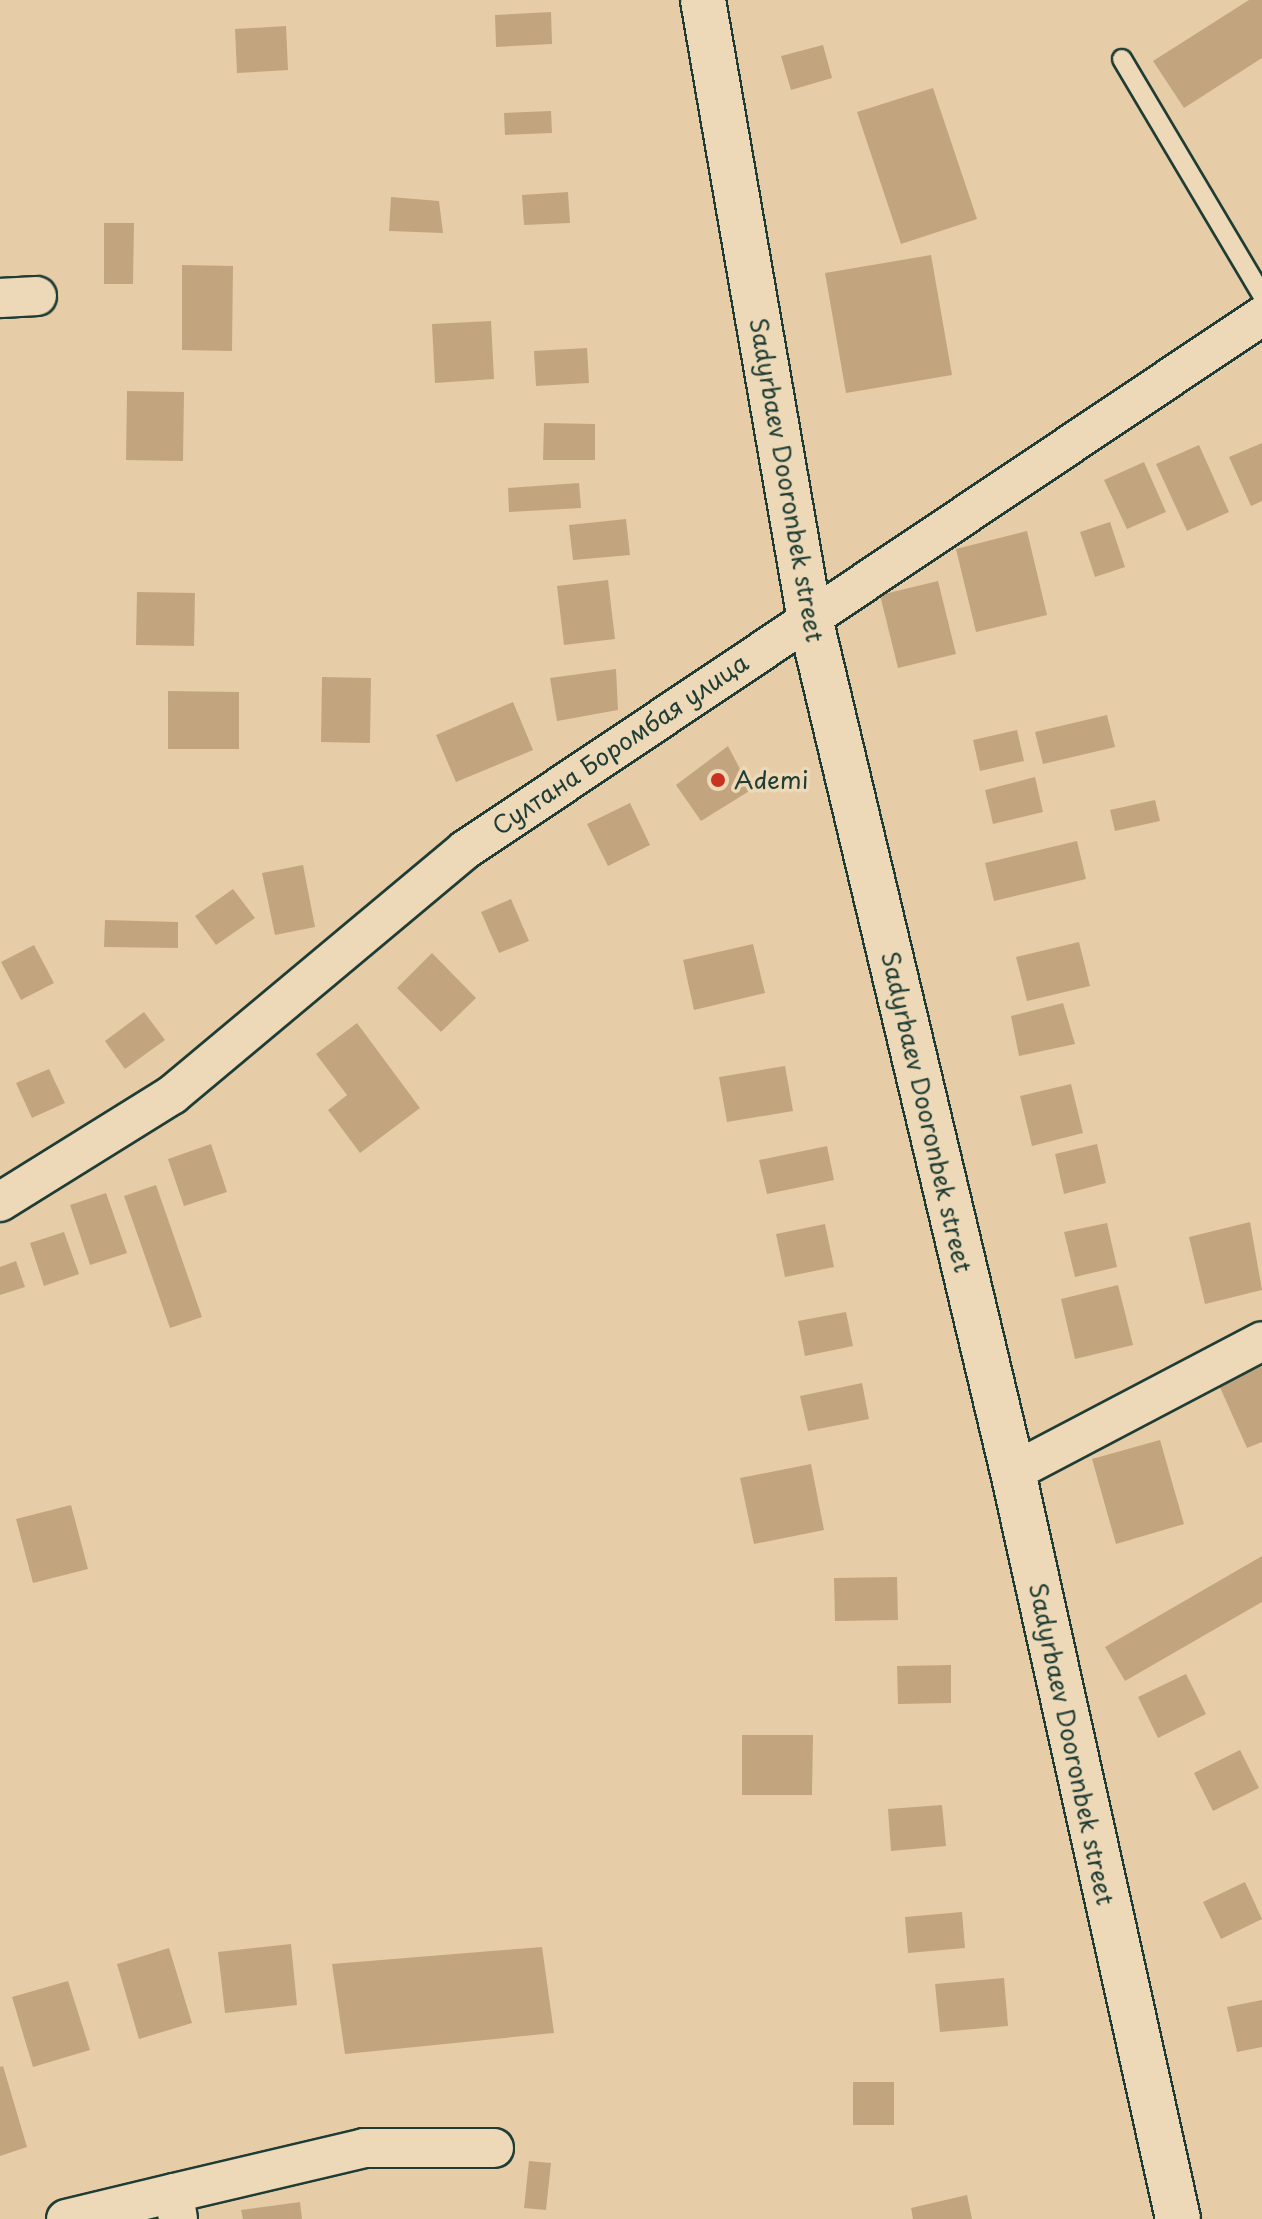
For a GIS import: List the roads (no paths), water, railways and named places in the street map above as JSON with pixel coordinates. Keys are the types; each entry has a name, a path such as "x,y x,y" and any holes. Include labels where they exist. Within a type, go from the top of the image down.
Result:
{"main road":[{"name":"Sadyrbaev Dooronbek street","path":"703,0 809,614 1013,1472 1178,2219"}],"street":[{"path":"0,298 37,296"},
{"name":"Султана Боромбая улица","path":"0,1202 172,1095 465,850 809,614 1262,316"},
{"path":"1013,1472 1262,1341"},
{"path":"66,2219 176,2206 364,2148 494,2148"}],"lane":[{"path":"1122,59 1262,295"}],"place":[{"name":"Ademi","path":"718,780"}]}
